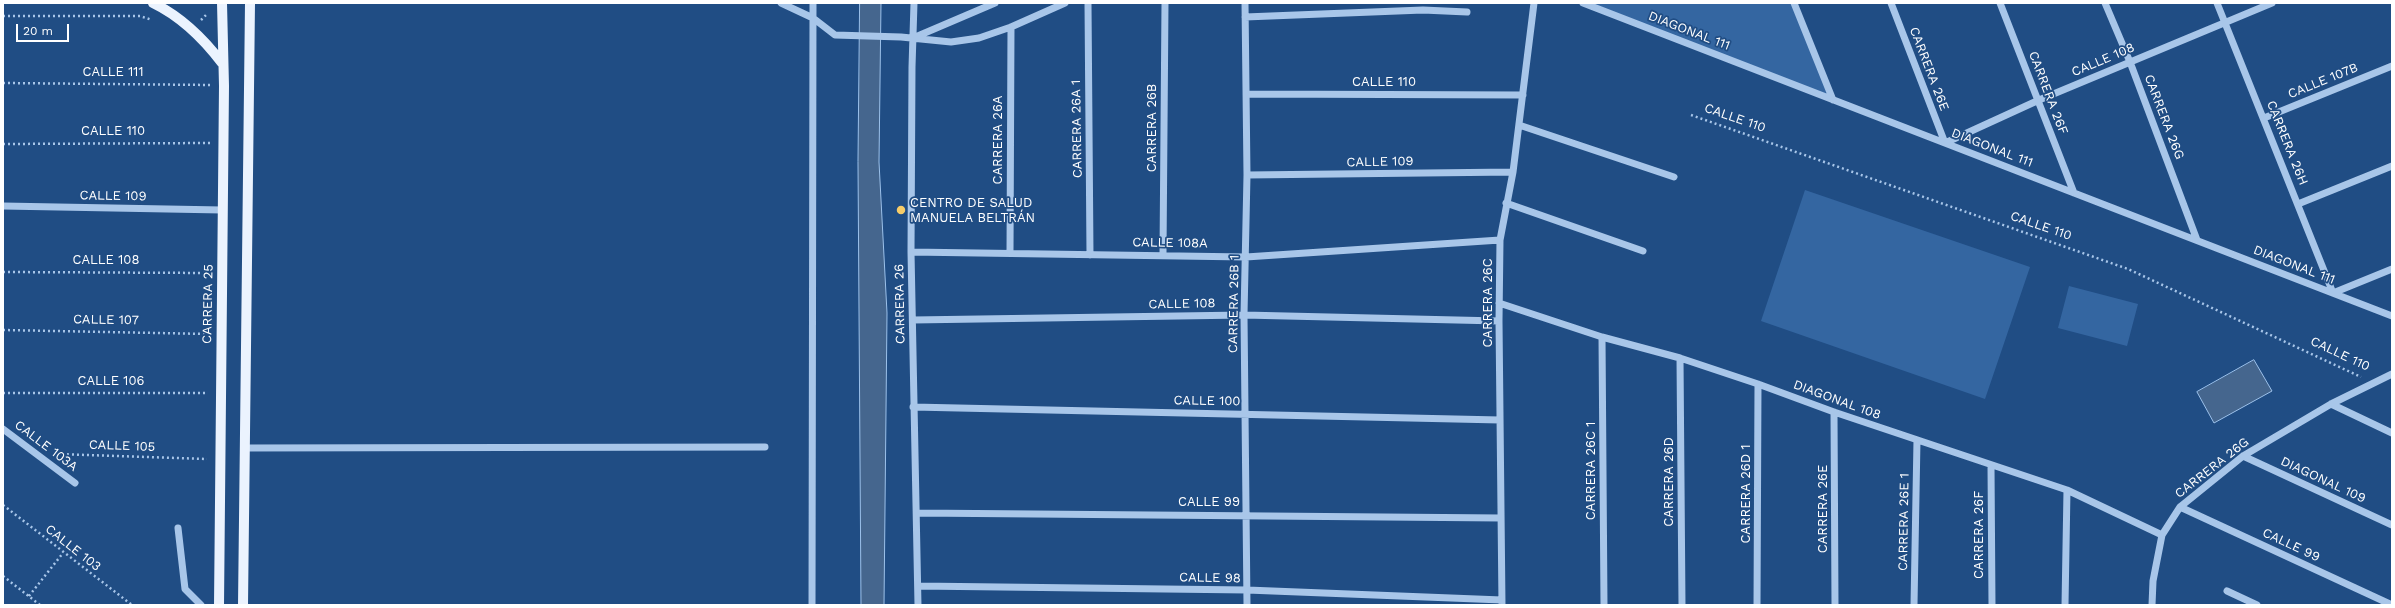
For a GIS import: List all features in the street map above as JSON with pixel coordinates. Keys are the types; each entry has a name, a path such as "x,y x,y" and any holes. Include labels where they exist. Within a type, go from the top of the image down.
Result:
{"main road":[{"path":"153,3 166,9 193,29 222,62"},
{"name":"CARRERA 25","path":"219,605 224,86 222,62 222,3"},
{"path":"243,605 250,3"}],"street":[{"path":"782,3 813,18 834,35 901,37 951,42 978,38 1011,27 1065,3"},
{"path":"812,605 813,3"},
{"name":"CARRERA 26","path":"914,3 911,252 918,605"},
{"path":"913,38 995,3"},
{"name":"CARRERA 26A 1","path":"1088,3 1090,255"},
{"name":"CARRERA 26B","path":"1163,254 1165,3"},
{"name":"CARRERA 26B 1","path":"1245,3 1247,176 1244,315 1247,605"},
{"name":"CARRERA 26C","path":"1502,602 1499,321 1500,240 1513,172 1534,3"},
{"name":"DIAGONAL 111","path":"1583,3 2392,316"},
{"path":"1794,3 1833,100"},
{"name":"CARRERA 26E","path":"1891,3 1945,143"},
{"name":"CARRERA 26F","path":"2000,3 2074,193"},
{"name":"CARRERA 26G","path":"2106,3 2130,62 2197,240"},
{"name":"CARRERA 26H","path":"2217,3 2334,293"},
{"name":"CALLE 108","path":"1945,143 2039,100 2272,3"},
{"path":"1245,17 1424,6 1467,12"},
{"name":"CARRERA 26A","path":"1010,253 1011,27"},
{"name":"CALLE 107B","path":"2264,118 2392,66"},
{"name":"CALLE 110","path":"1246,94 1523,95"},
{"path":"1519,125 1674,178"},
{"path":"2298,204 2392,166"},
{"name":"CALLE 109","path":"1247,176 1513,172"},
{"path":"1506,203 1643,251"},
{"name":"CALLE 109","path":"3,206 222,210"},
{"name":"CALLE 108A","path":"911,252 1090,255 1163,254 1246,257 1500,240"},
{"path":"2334,293 2392,269"},
{"name":"DIAGONAL 108","path":"1499,303 1602,337 1680,358 1991,466 2067,490 2162,535"},
{"name":"CALLE 108","path":"913,320 1244,315 1499,321"},
{"name":"CARRERA 26C 1","path":"1602,337 1604,605"},
{"name":"CARRERA 26D","path":"1680,358 1682,605"},
{"name":"CARRERA 26G","path":"2152,605 2153,582 2162,535 2180,507 2243,456 2331,404 2392,374"},
{"name":"CARRERA 26D 1","path":"1758,384 1758,605"},
{"path":"2331,404 2392,433"},
{"name":"CALLE 100","path":"913,407 1500,420"},
{"name":"CARRERA 26E","path":"1834,412 1836,605"},
{"name":"CALLE 103A","path":"3,429 75,482"},
{"name":"CARRERA 26E 1","path":"1914,605 1917,440"},
{"path":"245,448 765,447"},
{"name":"DIAGONAL 109","path":"2243,456 2392,525"},
{"name":"CARRERA 26F","path":"1991,466 1992,605"},
{"path":"2065,605 2067,490"},
{"name":"CALLE 99","path":"2180,507 2392,605"},
{"name":"CALLE 99","path":"917,513 1247,514 1501,518"},
{"path":"178,528 185,588 201,605"},
{"name":"CALLE 98","path":"918,586 1247,590 1502,602"},
{"path":"2227,591 2257,605"}],"path":[{"path":"3,16 140,16 159,21"},
{"name":"CALLE 111","path":"3,83 224,86"},
{"name":"CALLE 110","path":"1691,116 2128,269 2374,383"},
{"name":"CALLE 110","path":"3,144 223,143"},
{"name":"CALLE 108","path":"3,272 209,273"},
{"name":"CALLE 107","path":"3,330 209,334"},
{"name":"CALLE 106","path":"3,393 220,393"},
{"name":"CALLE 105","path":"36,453 207,459"},
{"name":"CALLE 103","path":"3,505 132,605"},
{"path":"29,596 63,552"},
{"path":"3,576 40,605"}],"shaded area":[{"path":"860,3 881,3 879,162 887,313 884,605 861,605 858,162"},
{"path":"1583,3 1794,3 1833,100"},
{"path":"1805,190 2030,267 1985,399 1761,321"},
{"path":"2069,286 2138,304 2127,346 2058,328"},
{"path":"2254,360 2272,391 2214,423 2197,392"}],"place":[{"name":"CENTRO DE SALUD MANUELA BELTRÁN","path":"901,210"}]}
